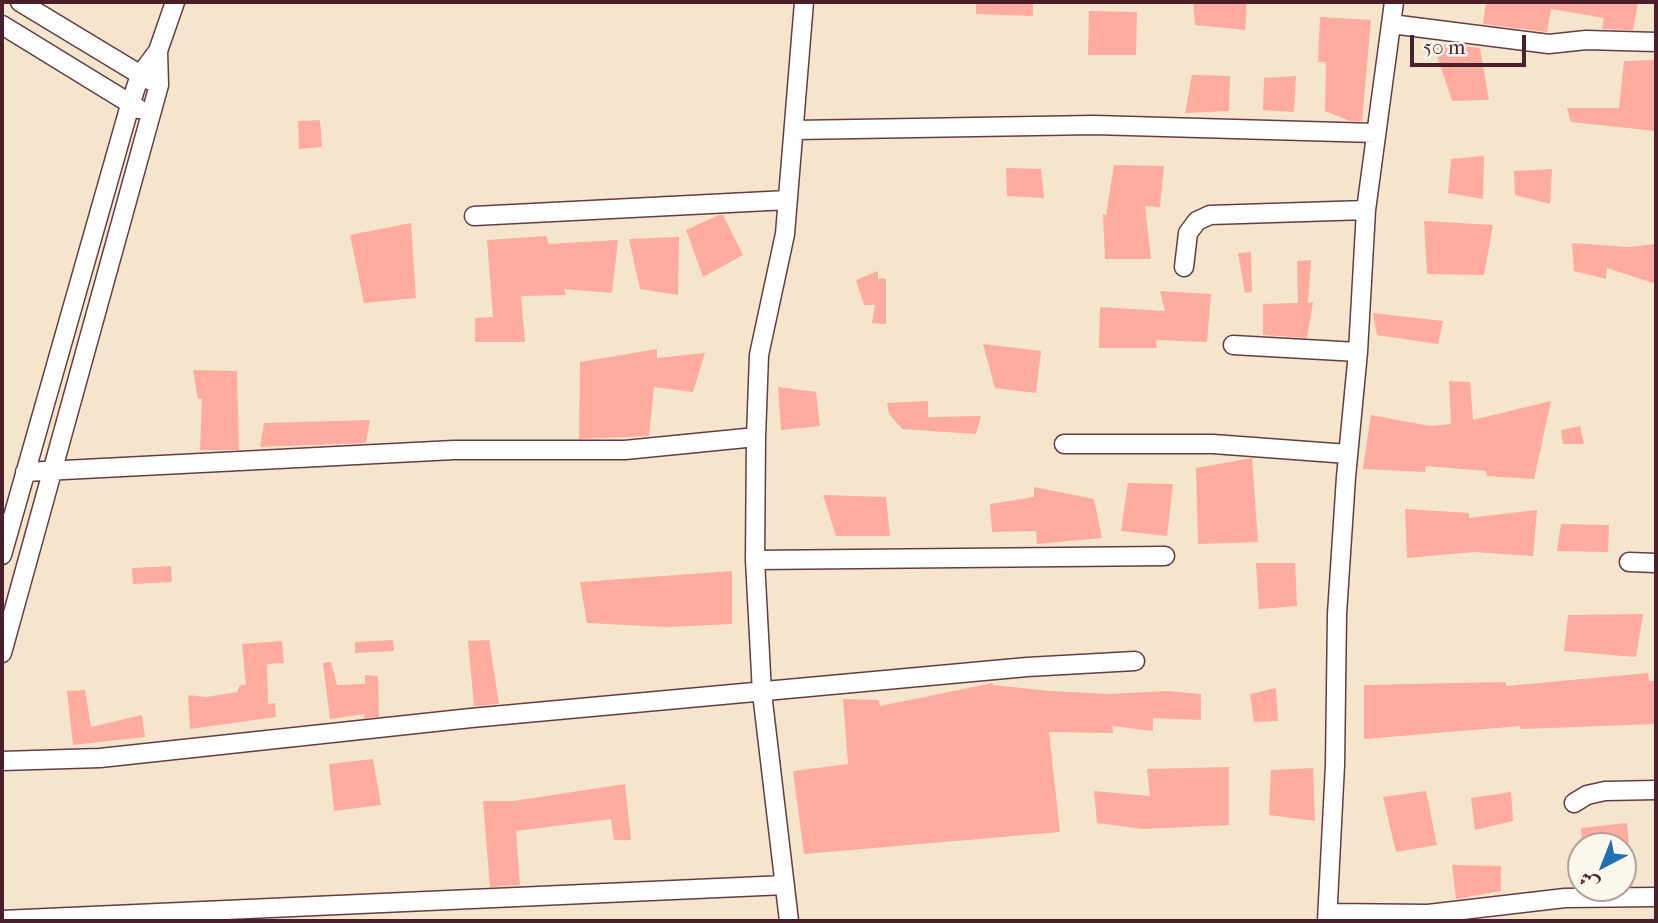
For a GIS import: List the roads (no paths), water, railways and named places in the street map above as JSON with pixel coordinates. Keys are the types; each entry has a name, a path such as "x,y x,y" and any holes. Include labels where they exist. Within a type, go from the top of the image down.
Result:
{"street":[{"path":"20,2 159,85"},
{"path":"2,555 130,105 140,75 158,51 175,2"},
{"path":"789,921 762,693 755,560 756,438 759,355 785,234 804,2"},
{"path":"1394,2 1366,210 1358,352 1348,454 1337,614 1327,917 1427,914 1565,898 1656,897"},
{"path":"1391,24 1549,44 1586,40 1656,42"},
{"path":"2,25 130,105 151,114"},
{"path":"2,653 159,85 158,51"},
{"path":"795,130 1094,125 1375,133"},
{"path":"474,216 788,200"},
{"path":"1184,267 1188,233 1197,221 1210,215 1366,210"},
{"path":"1233,345 1358,352"},
{"path":"25,472 50,473 454,450 625,450 756,438"},
{"path":"1064,444 1213,444 1348,454"},
{"path":"755,560 1166,556"},
{"path":"1629,562 1656,563"},
{"path":"2,761 100,758 265,738 360,732 471,718 1027,667 1135,661"},
{"path":"1574,803 1587,795 1605,791 1656,790"},
{"path":"2,920 785,885"}]}
